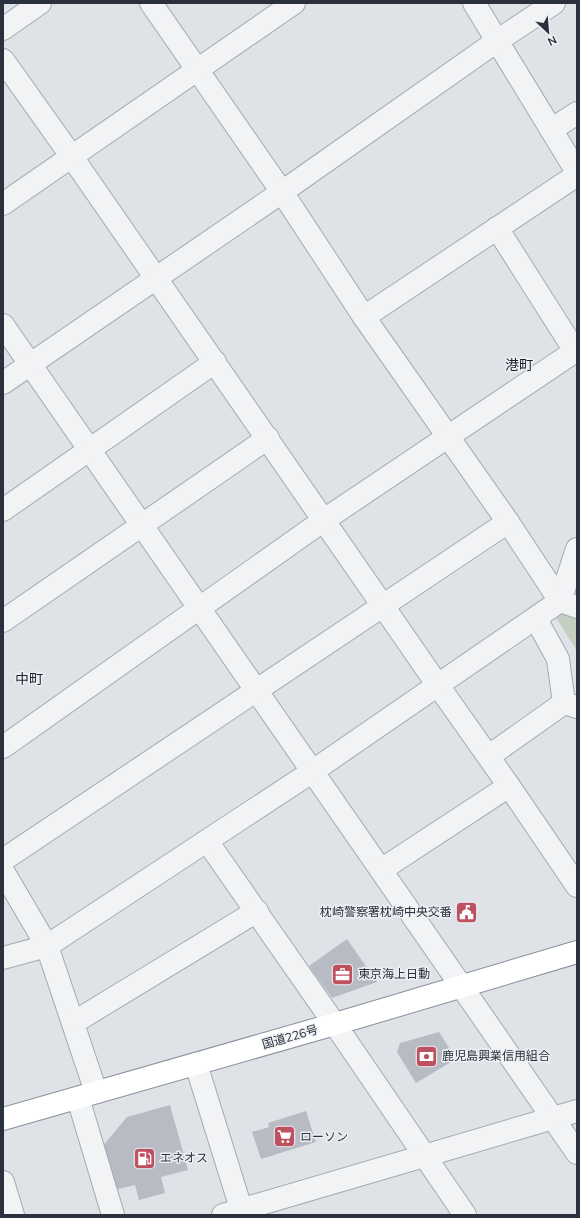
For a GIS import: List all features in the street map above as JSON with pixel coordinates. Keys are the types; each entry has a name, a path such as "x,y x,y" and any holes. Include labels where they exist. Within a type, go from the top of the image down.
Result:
{"highway":[{"name":"国道226号","path":"3,1119 335,1024 577,952"}],"street":[{"path":"3,29 40,3"},
{"path":"151,3 282,192 364,317 508,522 568,604"},
{"path":"364,317 577,173 474,3"},
{"path":"3,384 554,3"},
{"path":"3,204 198,70 280,7"},
{"path":"3,60 268,438 577,886"},
{"path":"551,130 577,113"},
{"path":"3,747 324,520 576,350 496,228"},
{"path":"3,325 577,1153"},
{"path":"3,510 214,362"},
{"path":"3,622 268,438"},
{"path":"3,860 508,522"},
{"path":"568,604 577,549"},
{"path":"3,958 47,946 313,771 437,684 536,619 568,604"},
{"path":"488,756 571,705 558,659 536,619"},
{"path":"381,870 509,786"},
{"path":"207,841 335,1024 465,1215"},
{"path":"3,871 47,946 74,1023 87,1095 113,1215"},
{"path":"74,1023 257,911"},
{"path":"196,1064 236,1213 577,1112"},
{"path":"3,1182 13,1215"}],"green space":[{"path":"563,610 577,614 577,651 555,616"}],"building":[{"name":"東京海上日動","path":"347,939 377,982 332,998 309,966"},
{"name":"鹿児島興業信用組合","path":"439,1032 456,1059 416,1083 397,1052 400,1043"},
{"name":"エネオス","path":"170,1105 188,1170 161,1177 165,1193 139,1200 135,1185 114,1190 102,1147 127,1117"},
{"name":"ローソン","path":"306,1111 316,1142 261,1159 252,1132 269,1127 268,1123"}],"place":[{"name":"枕崎警察署枕崎中央交番","path":"467,912"},
{"name":"東京海上日動","path":"343,974"},
{"name":"鹿児島興業信用組合","path":"427,1056"},
{"name":"ローソン","path":"284,1137"},
{"name":"エネオス","path":"145,1158"}],"district":[{"name":"港町","path":"519,365"},
{"name":"中町","path":"29,679"}]}
